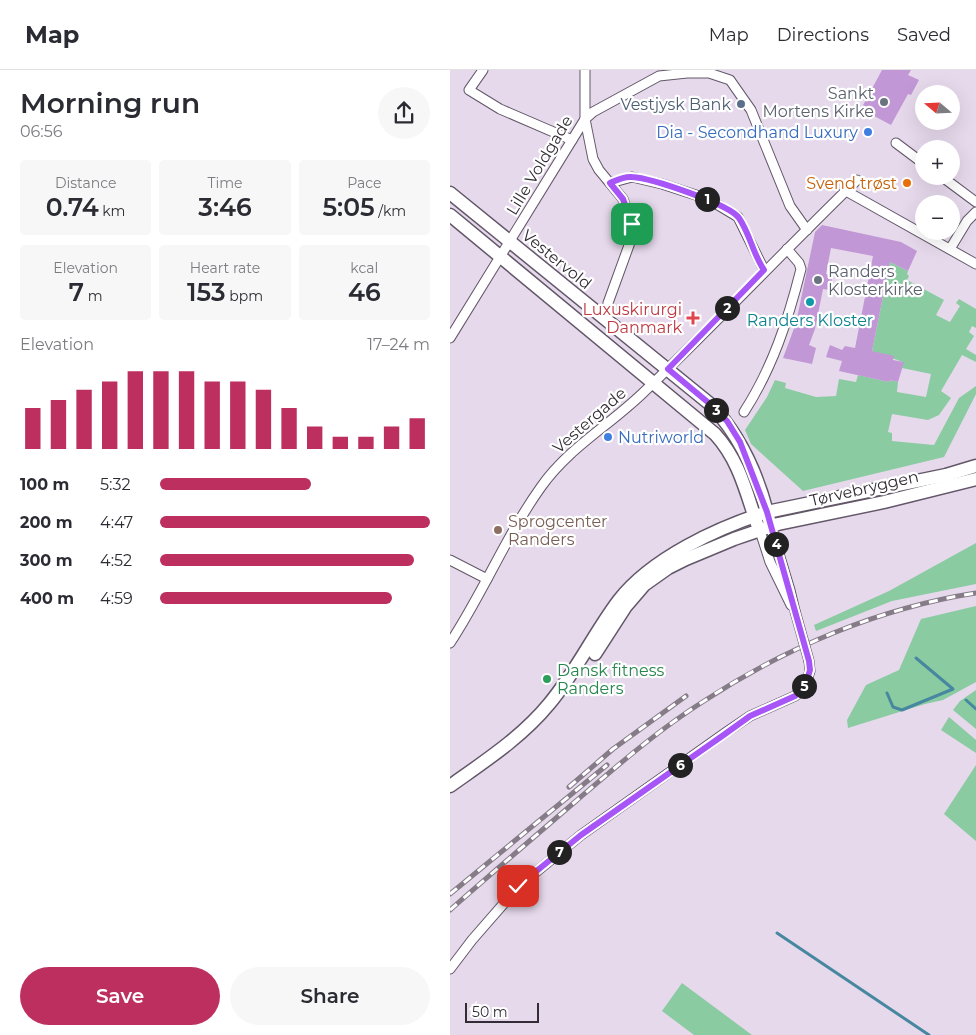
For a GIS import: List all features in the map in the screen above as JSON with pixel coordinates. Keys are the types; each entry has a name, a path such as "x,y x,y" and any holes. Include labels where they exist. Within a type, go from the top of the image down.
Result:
{"main road":[{"name":"Vestervold","path":"450,193 668,369 710,404 727,421 744,451 767,512 765,529"},
{"name":"Vestervold","path":"450,215 700,420 724,444 739,470 754,516 765,529"},
{"name":"Tørvebryggen","path":"450,786 520,734 549,704 618,601 651,568 683,549 754,516 946,475 976,466"},
{"name":"Tørvebryggen","path":"450,796 525,740 555,710 570,691 626,606 644,585 668,568 734,539 765,529 976,479"}],"street":[{"path":"483,70 469,90 500,109 572,140"},
{"name":"Lille Voldgade","path":"450,338 585,119 585,70"},
{"path":"608,303 632,237 632,224 623,199 599,170 593,159 585,119 593,112 659,76 688,71 709,73 730,80 741,92 752,110 790,206 807,230"},
{"path":"896,143 915,157"},
{"path":"610,183 632,177 662,184 708,199 738,217 764,270"},
{"name":"Vestergade","path":"450,643 468,615 541,486 568,455 668,369 764,270 857,180"},
{"path":"953,185 976,202"},
{"path":"846,191 976,264"},
{"path":"950,249 967,220 976,212"},
{"path":"744,412 766,374 788,319 801,269 799,263 787,249"},
{"path":"450,969 518,886 581,835 750,716 795,696 802,690 810,670 809,661 795,611 784,593 765,529"},
{"path":"450,560 487,579"}],"green space":[{"path":"890,262 908,271 907,274 909,276 907,280 944,300 936,315 950,322 960,306 956,303 959,299 976,309 976,328 972,326 969,332 974,336 966,349 976,355 976,362 962,355 941,391 951,398 939,415 928,420 892,414 888,432 892,433 892,441 934,445 959,398 976,386 976,394 944,457 803,491 751,444 745,430 767,397 775,380 786,383 785,388 816,397 836,396 839,379 856,382 858,375 889,382 890,380 898,382 897,392 926,397 931,374 902,368 903,362 872,351"},
{"path":"976,543 976,584 892,601 816,631 814,625 889,591"},
{"path":"976,606 976,682 943,700 848,728 847,720 866,685 899,670 921,619"},
{"path":"976,690 976,729 953,710 960,701"},
{"path":"949,717 976,740 976,753 941,730"},
{"path":"976,765 976,841 944,814"},
{"path":"682,983 752,1035 694,1035 662,1011"}],"building":[{"name":"Sankt Mortens Kirke","path":"882,70 911,70 908,75 919,80 911,95 908,94 891,125 861,109"},
{"name":"Randers Kloster","path":"822,225 901,242 917,251 908,271 890,262 872,351 894,356 893,360 904,362 898,382 890,380 889,382 839,371 842,361 826,357 830,345 842,350 845,346 855,348 873,256 831,248 826,274 833,276 829,290 823,289 815,329 809,345 816,348 812,364 783,358 796,323 815,232"}],"waterway":[{"path":"887,693 893,707 902,710 953,689 916,658"},
{"path":"966,700 976,709"},
{"path":"777,933 929,1035"}],"railway":[{"path":"450,910 638,749 687,712 735,682 800,647 869,620 904,609 976,593"},
{"path":"569,787 613,749 686,696"},
{"path":"450,894 607,765"}],"place":[{"name":"Sankt Mortens Kirke","path":"884,102"},
{"name":"Vestjysk Bank","path":"741,104"},
{"name":"Dia - Secondhand Luxury","path":"868,132"},
{"name":"Svend trøst","path":"907,183"},
{"name":"Randers Klosterkirke","path":"818,280"},
{"name":"Randers Kloster","path":"810,302"},
{"name":"Luxuskirurgi Danmark","path":"693,318"},
{"name":"Nutriworld","path":"608,437"},
{"name":"Sprogcenter Randers","path":"498,530"},
{"name":"Dansk fitness Randers","path":"547,679"}],"route":[{"path":"518,886 581,835 750,716 786,702 795,696 802,690 810,670 790,590 767,512 740,442 727,421 710,404 668,369 764,270 738,217 708,199 662,184 632,177 610,183 623,199 632,224"}]}
